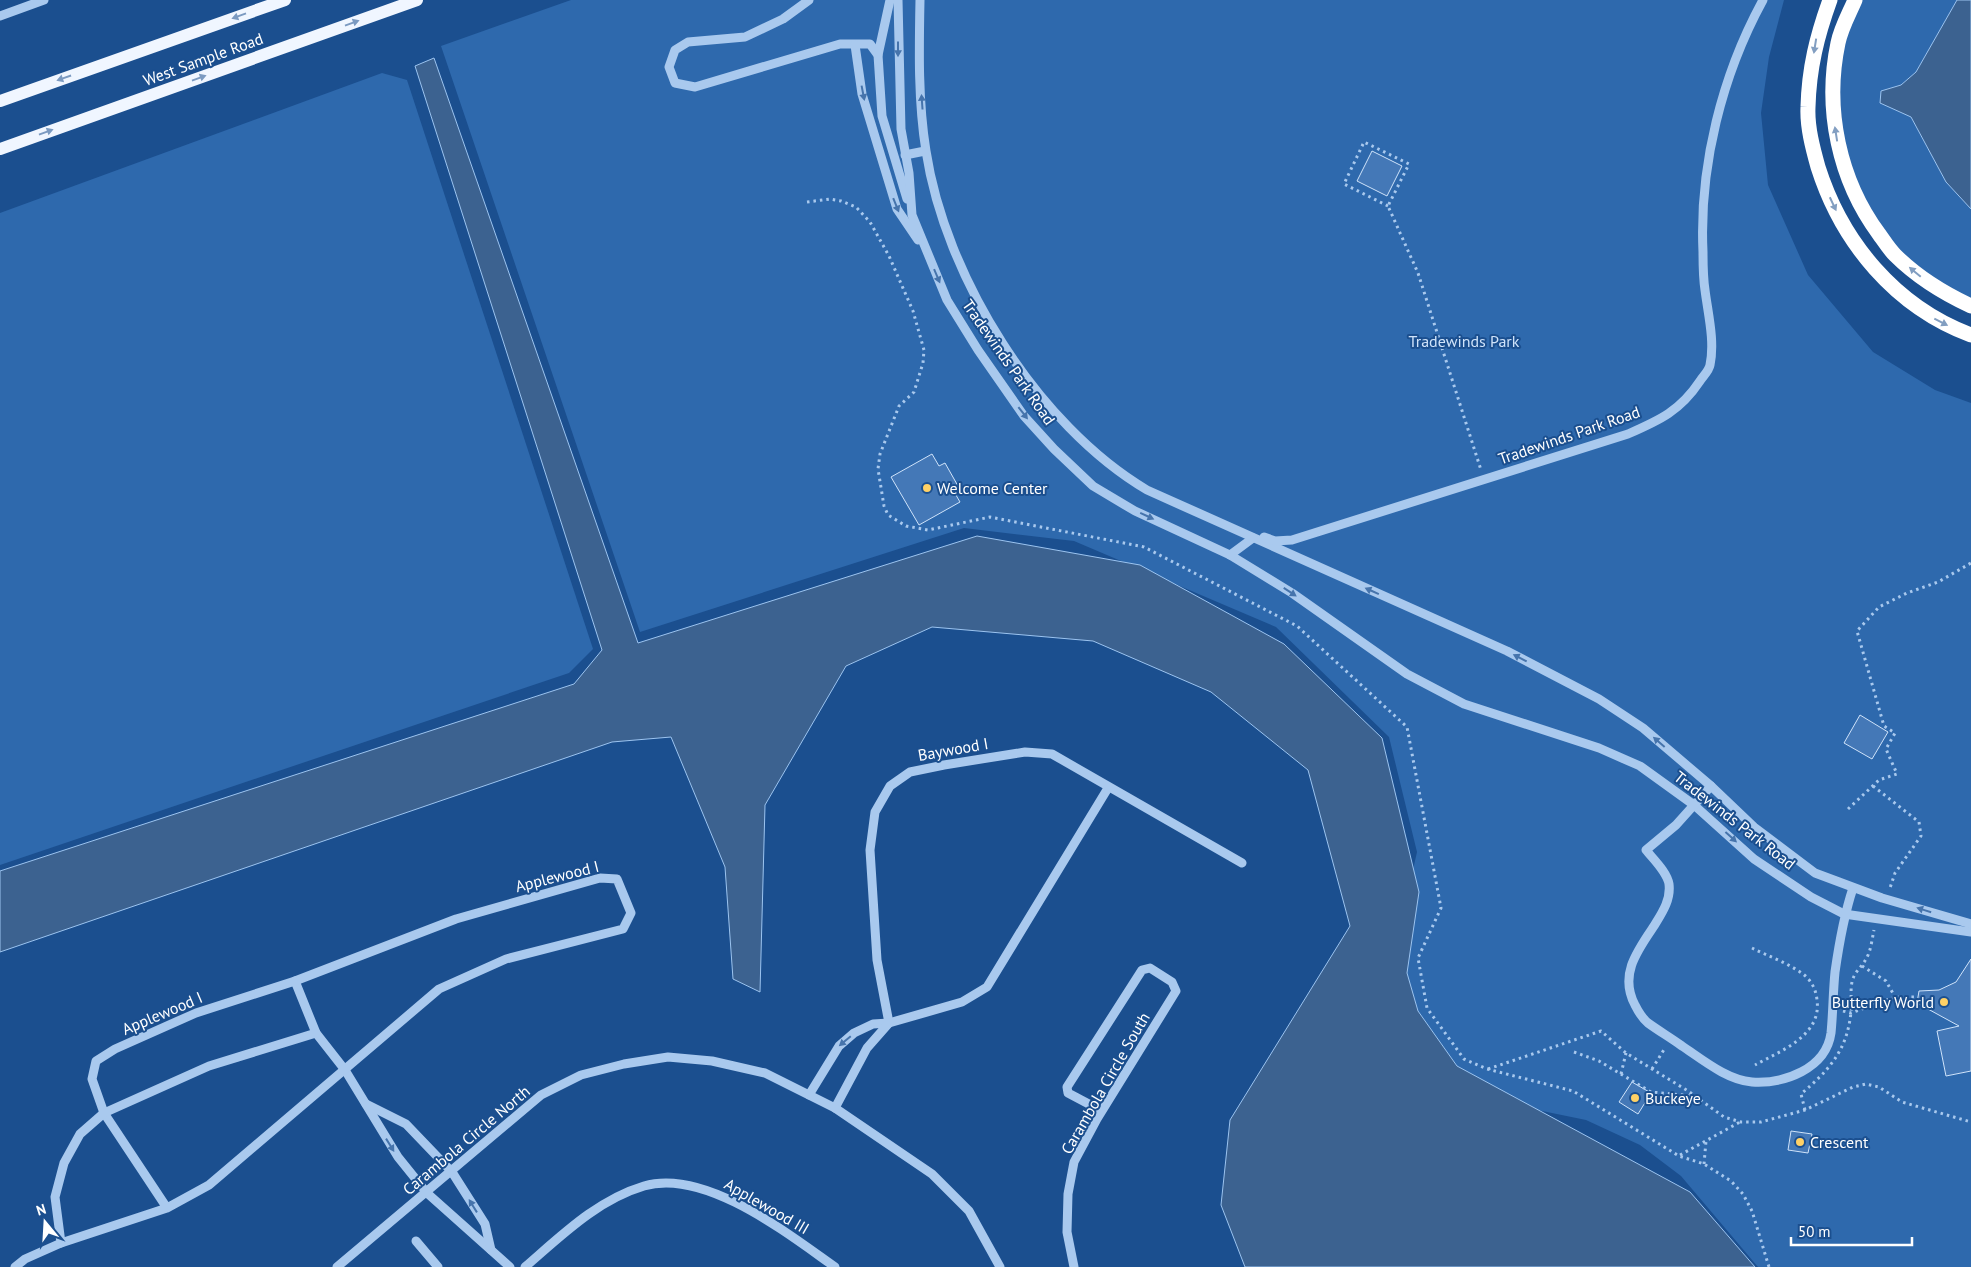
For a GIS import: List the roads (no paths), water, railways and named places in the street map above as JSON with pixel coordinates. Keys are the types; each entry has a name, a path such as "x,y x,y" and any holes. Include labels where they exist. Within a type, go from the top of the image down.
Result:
{"highway":[{"path":"1830,0 1816,40 1808,109 1813,150 1825,188 1841,222 1861,253 1886,281 1908,302 1930,316 1971,335"},
{"path":"1855,0 1838,41 1832,89 1836,136 1846,176 1863,212 1894,254 1930,284 1971,306"}],"main road":[{"name":"West Sample Road","path":"0,101 285,0"},
{"name":"West Sample Road","path":"0,149 417,0"}],"street":[{"path":"0,16 44,0"},
{"path":"809,0 783,19 745,37 688,42 675,50 669,68 675,83 695,87 840,44 870,44 878,55"},
{"path":"890,0 878,55 882,116 912,215"},
{"name":"Tradewinds Park Road","path":"898,0 898,75 905,155 912,215 927,254 947,300 978,350 1024,416 1054,449 1093,486 1110,498 1230,554 1292,594 1407,674 1464,704 1599,748 1640,766 1694,805 1754,858 1811,897 1844,914 1971,932"},
{"name":"Tradewinds Park Road","path":"920,0 921,93 925,151 937,201 962,270 999,337 1038,394 1102,460 1147,490 1507,651 1599,699 1642,728 1711,786 1754,828 1815,873 1882,898 1971,924"},
{"name":"Tradewinds Park Road","path":"1229,527 1275,541 1292,540 1628,434 1661,420 1678,408 1710,367 1712,343 1704,286 1702,238 1711,148 1720,107 1738,56 1762,0"},
{"path":"855,45 862,94 897,209 927,254"},
{"path":"905,155 925,151"},
{"path":"1230,554 1253,538"},
{"name":"Baywood I","path":"889,1023 877,960 870,850 875,812 890,786 910,772 1025,752 1052,754 1108,788 1242,863"},
{"path":"1711,786 1676,825 1646,850 1666,875 1669,894 1664,910 1638,949 1629,968 1628,982 1632,998 1646,1022 1717,1070 1748,1082 1770,1083 1784,1080 1814,1063 1824,1051 1831,1034 1832,1009 1844,914 1853,888"},
{"path":"809,1095 839,1046 854,1033 873,1024 889,1023 962,1002 987,987 1108,788"},
{"name":"Applewood I","path":"15,1267 26,1258 62,1243 167,1208 209,1185 439,989 506,959 623,929 631,913 617,879 600,878 456,920 295,981 196,1013 115,1049 96,1061 92,1079 104,1113 167,1208"},
{"name":"Carambola Circle South","path":"1074,1267 1067,1232 1068,1194 1074,1162 1102,1111 1176,991 1172,982 1150,968 1142,970 1067,1086 1068,1093 1102,1111"},
{"path":"295,981 316,1033 344,1070 398,1157 427,1193 510,1267"},
{"path":"834,1108 867,1048 889,1023"},
{"path":"62,1243 55,1197 64,1162 80,1134 104,1113 209,1066 316,1033"},
{"name":"Carambola Circle North","path":"337,1267 541,1095 581,1075 624,1064 668,1056 712,1061 765,1073 834,1108 932,1174 969,1211 1000,1267"},
{"path":"365,1103 406,1124 452,1172 485,1224 492,1250"},
{"name":"Applewood III","path":"525,1267 582,1218 616,1198 646,1185 682,1183 719,1194 791,1235 835,1267"},
{"path":"416,1241 438,1267"}],"place":[{"name":"Welcome Center","path":"927,488"},
{"name":"Butterfly World","path":"1944,1002"},
{"name":"Buckeye","path":"1635,1098"},
{"name":"Crescent","path":"1800,1142"}],"park label":[{"name":"Tradewinds Park","path":"1464,341"}]}
